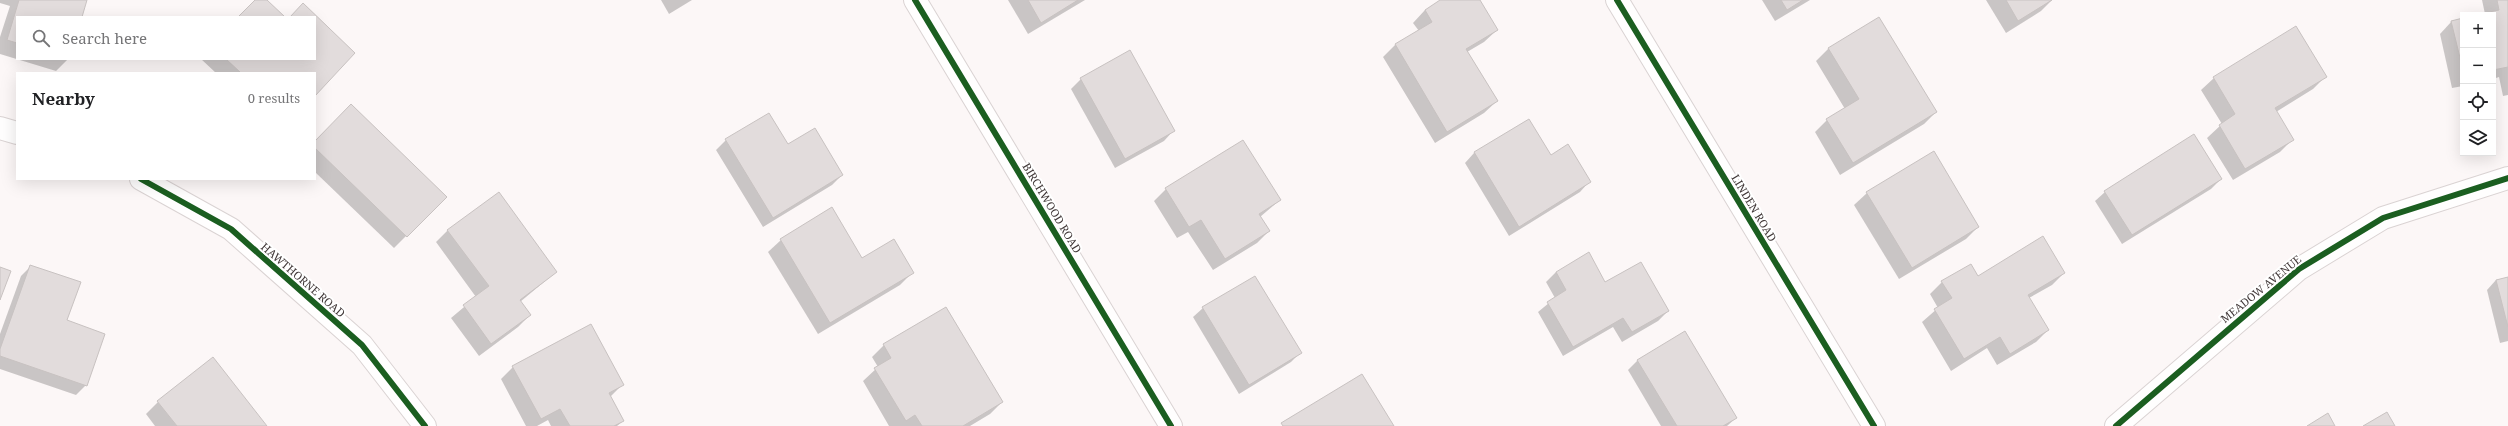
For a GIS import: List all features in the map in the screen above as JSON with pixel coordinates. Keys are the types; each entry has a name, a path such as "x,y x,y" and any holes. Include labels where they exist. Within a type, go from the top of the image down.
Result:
{"street":[{"name":"BIRCHWOOD ROAD","path":"915,0 1171,426"},
{"name":"LINDEN ROAD","path":"1617,0 1874,426"},
{"path":"0,128 16,133"},
{"name":"MEADOW AVENUE","path":"2116,426 2299,269 2383,218 2508,178"},
{"name":"HAWTHORNE ROAD","path":"143,180 231,229 362,345 425,426"}],"building":[{"path":"19,0 87,0 82,16 16,16 16,43 7,40"},
{"path":"255,0 267,0 284,16 239,16"},
{"path":"1028,0 1078,0 1041,23"},
{"path":"1440,0 1480,0 1498,30 1466,49 1498,101 1447,132 1395,44 1432,22 1425,10"},
{"path":"1781,0 1803,0 1787,10"},
{"path":"2006,0 2052,0 2018,21"},
{"path":"2497,0 2508,0 2508,67 2496,69 2496,12 2489,12 2499,10"},
{"path":"303,3 355,53 316,95 316,72 240,72 227,60 316,60 316,16 291,16"},
{"path":"1879,17 1937,112 1853,163 1826,119 1859,99 1828,48"},
{"path":"2460,19 2460,58 2451,21"},
{"path":"2296,26 2327,77 2275,108 2294,140 2245,169 2219,125 2235,114 2213,77"},
{"path":"1130,50 1175,131 1125,159 1080,78"},
{"path":"351,104 447,197 407,237 316,149 316,140"},
{"path":"769,113 788,144 815,128 843,175 773,218 725,139"},
{"path":"1529,119 1551,155 1568,144 1591,182 1519,227 1474,152"},
{"path":"2194,134 2222,179 2132,235 2104,191"},
{"path":"1243,140 1281,200 1259,214 1270,231 1225,259 1201,220 1189,227 1165,188"},
{"path":"1934,151 1979,227 1912,268 1866,192"},
{"path":"499,192 557,272 520,300 531,315 491,344 463,305 489,286 447,230"},
{"path":"832,207 862,258 894,239 914,273 830,323 780,239"},
{"path":"2043,236 2065,273 2028,295 2049,330 2010,354 2000,337 1964,359 1934,309 1952,298 1941,281 1971,264 1978,276"},
{"path":"1589,252 1605,282 1641,262 1669,311 1632,332 1623,318 1573,347 1547,302 1566,290 1556,272"},
{"path":"30,265 81,282 67,320 105,334 87,386 0,356 0,349"},
{"path":"0,267 11,271 0,300"},
{"path":"1255,276 1302,353 1249,385 1202,307"},
{"path":"2508,277 2508,327 2496,280"},
{"path":"946,307 1003,402 963,426 922,426 915,415 906,421 874,368 891,358 883,344"},
{"path":"591,324 624,385 609,393 624,421 614,426 570,426 560,409 541,419 512,366"},
{"path":"1685,331 1737,418 1723,426 1677,426 1637,360"},
{"path":"213,357 267,426 177,426 157,401"},
{"path":"1362,374 1394,426 1283,426 1281,423"},
{"path":"2387,412 2395,426 2363,426"},
{"path":"2328,413 2335,426 2307,426"}],"cycle path":[{"path":"915,0 1171,426"},
{"path":"1617,0 1874,426"},
{"path":"2116,426 2299,269 2383,218 2508,178"},
{"path":"143,180 231,229 362,345 425,426"}]}
